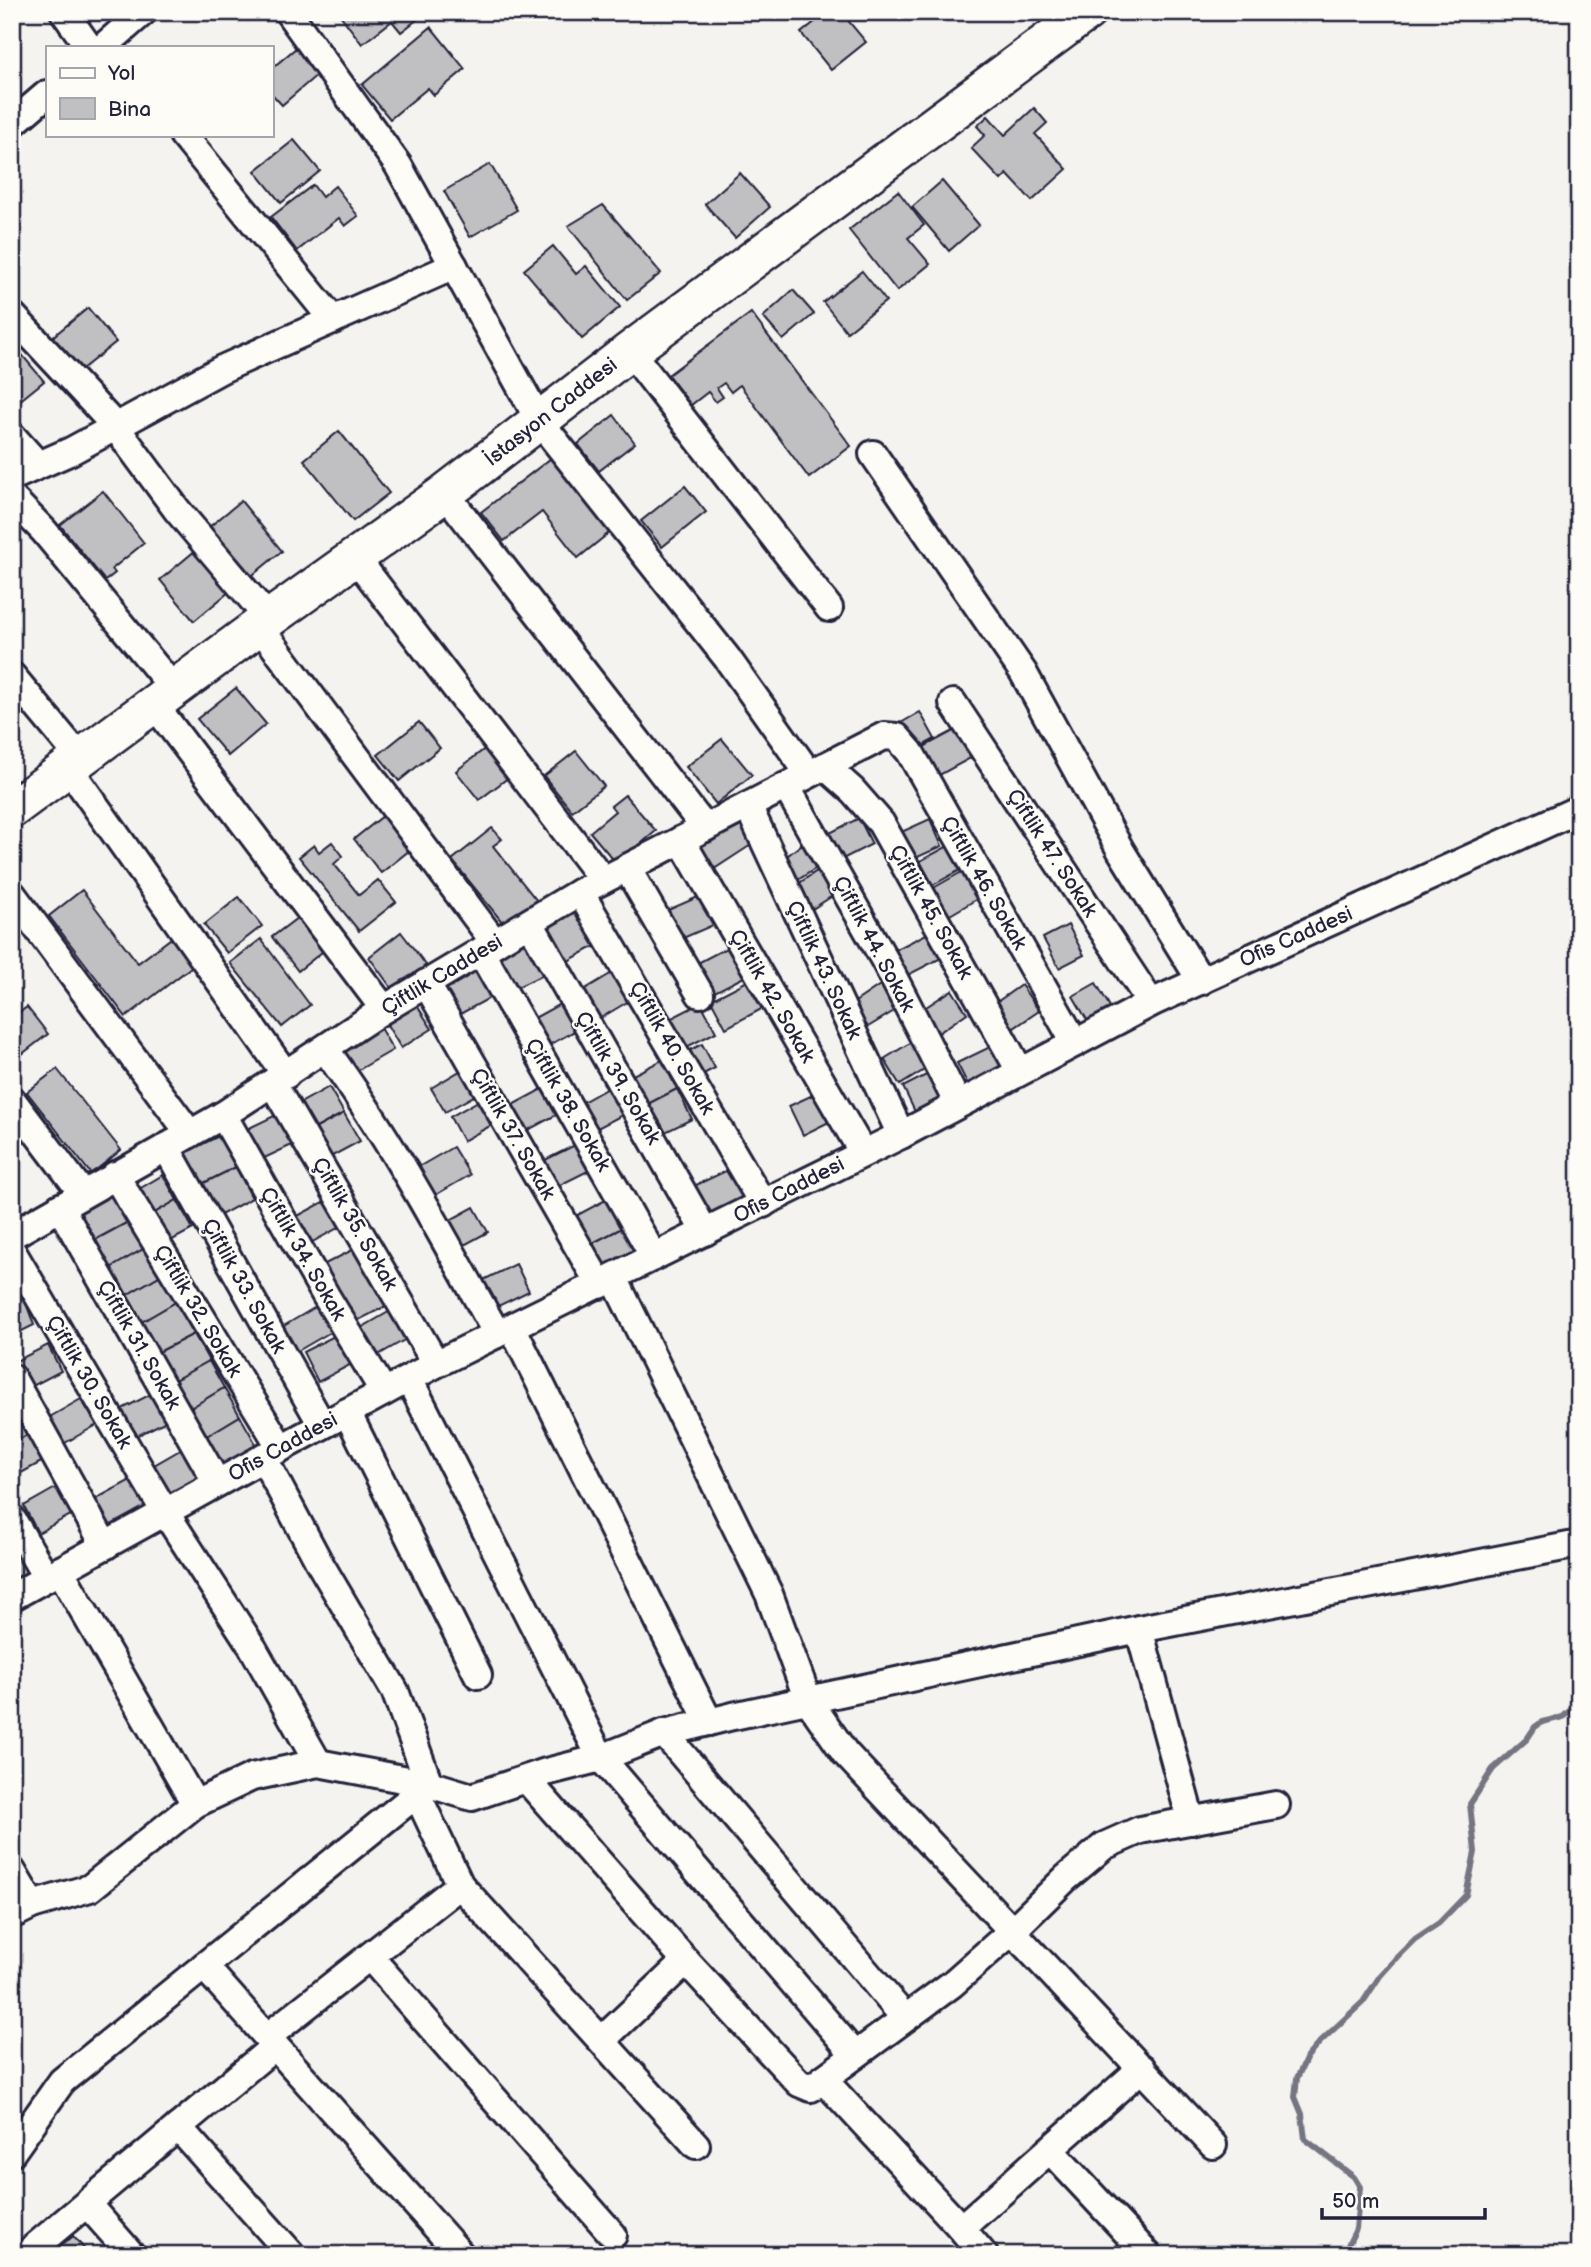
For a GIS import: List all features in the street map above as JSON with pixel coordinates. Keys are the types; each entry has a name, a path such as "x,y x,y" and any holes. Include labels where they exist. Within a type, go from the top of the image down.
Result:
{"main road":[{"name":"İstasyon Caddesi","path":"12,809 264,622 445,493 629,351 1087,12"}],"street":[{"path":"64,12 103,46 143,12"},
{"path":"288,12 398,165 540,422 727,658 807,775"},
{"path":"12,124 46,95"},
{"path":"184,136 333,320"},
{"path":"12,477 71,451 222,369 454,266"},
{"name":"Çiftlik 38. Sokak","path":"12,315 115,426 264,622 488,947 654,1257"},
{"path":"629,351 829,608"},
{"path":"12,436 38,465"},
{"path":"873,454 1023,672 1121,851 1201,981"},
{"path":"445,493 705,828"},
{"path":"12,498 44,531 164,696 384,1009"},
{"name":"Çiftlik 40. Sokak","path":"355,557 592,886 763,1204"},
{"name":"Çiftlik 35. Sokak","path":"12,676 74,763 279,1079 436,1364"},
{"name":"Çiftlik 47. Sokak","path":"953,704 1151,1003"},
{"name":"Çiftlik Caddesi","path":"12,1235 223,1115 384,1009 592,886 884,736"},
{"name":"Çiftlik 46. Sokak","path":"884,736 897,737 909,752 1075,1043"},
{"name":"Çiftlik 45. Sokak","path":"807,775 862,799 881,823 1020,1071"},
{"name":"Çiftlik 44. Sokak","path":"807,775 884,958 958,1104"},
{"name":"Çiftlik 43. Sokak","path":"748,806 901,1135"},
{"name":"Ofis Caddesi","path":"12,1597 436,1364 901,1135 1151,1003 1579,809"},
{"name":"Çiftlik 42. Sokak","path":"681,840 863,1153"},
{"path":"627,868 700,993"},
{"path":"12,894 190,1134"},
{"name":"Çiftlik 39. Sokak","path":"530,923 705,1233"},
{"name":"Çiftlik 37. Sokak","path":"426,983 607,1281 769,1594 808,1700 845,1753 1213,2145"},
{"path":"325,1049 356,1090 504,1331 709,1721"},
{"path":"12,1100 83,1194"},
{"name":"Çiftlik 34. Sokak","path":"223,1115 384,1392"},
{"name":"Çiftlik 33. Sokak","path":"166,1147 322,1425"},
{"name":"Çiftlik 32. Sokak","path":"115,1175 272,1452 319,1562 395,1691 423,1789 460,1885 696,2145"},
{"name":"Çiftlik 31. Sokak","path":"60,1207 217,1483"},
{"name":"Çiftlik 30. Sokak","path":"12,1251 165,1512 253,1648 318,1763"},
{"path":"12,1378 105,1546"},
{"path":"409,1379 601,1758 855,2055"},
{"path":"347,1412 478,1675"},
{"path":"12,1519 53,1574 195,1804"},
{"path":"12,1871 22,1910 90,1888 195,1804 252,1777 318,1763 423,1789 472,1797 546,1772 601,1758 664,1733 709,1721 1139,1629 1579,1544"},
{"path":"1139,1629 1191,1821"},
{"path":"664,1733 905,2018"},
{"path":"527,1780 686,1961 799,2083 811,2088 952,1984 1104,1846 1140,1830 1276,1805"},
{"path":"12,2152 62,2081 423,1789"},
{"path":"24,2255 178,2127 370,1956 460,1885"},
{"path":"370,1956 613,2235"},
{"path":"602,2040 686,1961"},
{"path":"204,1966 461,2255"},
{"path":"961,2228 1142,2068"},
{"path":"824,2079 984,2255"},
{"path":"178,2127 292,2255"},
{"path":"1050,2150 1148,2255"},
{"path":"87,2204 132,2255"}],"building":[{"path":"338,12 427,12 401,32 392,21 362,44"},
{"path":"827,12 841,12 866,42 831,70 801,33"},
{"path":"431,27 465,69 434,95 428,88 390,119 362,85"},
{"path":"296,48 318,74 282,105 273,95 273,67"},
{"path":"1034,108 1047,123 1035,134 1067,169 1032,201 1007,174 1001,180 971,148 985,135 977,126 988,116 1005,135"},
{"path":"294,140 320,171 281,203 255,171"},
{"path":"490,164 517,210 470,237 444,191"},
{"path":"740,173 770,207 735,238 705,204"},
{"path":"942,181 979,225 949,251 912,207"},
{"path":"313,185 322,197 335,186 358,216 345,226 339,218 297,251 271,217"},
{"path":"898,191 924,225 908,238 930,264 897,291 849,230"},
{"path":"603,205 661,273 627,300 568,226"},
{"path":"553,246 576,274 586,266 620,307 582,339 524,270"},
{"path":"862,271 886,301 847,332 823,302"},
{"path":"793,290 814,314 783,340 763,317"},
{"path":"88,308 116,342 77,373 50,339"},
{"path":"751,313 851,446 809,478 740,385 731,392 724,383 717,388 723,397 716,402 708,392 691,405 668,375"},
{"path":"12,343 44,381 12,407"},
{"path":"614,415 635,443 599,471 578,444"},
{"path":"339,431 389,493 353,521 304,460"},
{"path":"559,452 615,528 578,558 542,512 504,541 481,512"},
{"path":"685,486 706,512 662,547 641,521"},
{"path":"103,491 144,543 112,569 115,573 105,581 60,525"},
{"path":"241,501 282,551 249,578 208,528"},
{"path":"196,550 230,591 194,621 160,580"},
{"path":"236,688 266,724 228,756 197,719"},
{"path":"920,712 935,739 915,750 899,724"},
{"path":"419,722 440,748 399,781 378,755"},
{"path":"959,728 974,756 934,778 918,750"},
{"path":"722,739 752,775 716,804 686,767"},
{"path":"486,748 509,777 479,800 456,771"},
{"path":"576,751 604,786 572,811 544,776"},
{"path":"625,795 656,831 617,864 590,832 615,811 611,806"},
{"path":"388,812 415,846 381,873 354,839"},
{"path":"736,815 751,845 708,873 691,842"},
{"path":"859,818 872,844 837,862 824,836"},
{"path":"930,819 942,846 909,861 897,834"},
{"path":"492,828 502,839 493,846 538,902 507,928 452,860"},
{"path":"807,840 824,863 790,885 777,864"},
{"path":"332,842 343,856 334,864 359,895 378,880 396,902 359,931 299,857 314,845 319,852"},
{"path":"948,846 960,870 933,885 920,861"},
{"path":"824,866 840,891 803,915 788,891"},
{"path":"967,869 982,896 945,918 928,891"},
{"path":"82,890 138,963 178,933 199,961 126,1017 49,916"},
{"path":"707,893 720,922 681,939 668,910"},
{"path":"239,897 262,926 227,953 204,925"},
{"path":"582,908 601,943 559,966 539,931"},
{"path":"301,915 327,948 298,971 272,937"},
{"path":"1068,925 1084,955 1059,968 1043,938"},
{"path":"401,932 426,965 393,990 369,957"},
{"path":"928,933 941,958 908,975 895,950"},
{"path":"261,939 310,1005 282,1027 230,963"},
{"path":"533,939 549,972 511,990 495,957"},
{"path":"728,947 744,977 707,996 692,966"},
{"path":"479,966 495,995 451,1019 434,990"},
{"path":"612,973 629,1001 594,1022 577,994"},
{"path":"753,978 767,1006 726,1028 711,1000"},
{"path":"889,979 904,1005 868,1027 852,1004"},
{"path":"1096,983 1113,1012 1090,1025 1073,996"},
{"path":"1021,985 1039,1011 1011,1030 994,1004"},
{"path":"952,990 967,1013 937,1034 920,1011"},
{"path":"567,1000 582,1027 544,1048 529,1021"},
{"path":"701,1003 716,1032 677,1052 662,1023"},
{"path":"416,1004 432,1029 401,1048 386,1023"},
{"path":"27,1007 48,1034 13,1061 12,1018"},
{"path":"379,1026 393,1050 355,1072 341,1049"},
{"path":"918,1038 934,1064 900,1085 884,1059"},
{"path":"702,1044 715,1068 692,1080 679,1056"},
{"path":"992,1046 1006,1073 971,1091 957,1063"},
{"path":"662,1060 677,1089 640,1108 625,1079"},
{"path":"465,1068 479,1093 445,1112 431,1088"},
{"path":"57,1069 121,1150 91,1174 27,1092"},
{"path":"934,1071 950,1102 918,1118 903,1087"},
{"path":"613,1085 628,1112 588,1133 574,1107"},
{"path":"329,1087 344,1113 309,1132 295,1106"},
{"path":"542,1089 556,1115 519,1135 505,1109"},
{"path":"677,1089 692,1119 655,1137 640,1108"},
{"path":"817,1093 831,1121 803,1135 789,1106"},
{"path":"487,1096 501,1120 463,1141 450,1117"},
{"path":"344,1113 360,1141 325,1160 309,1132"},
{"path":"278,1114 292,1145 256,1162 241,1132"},
{"path":"221,1135 236,1167 202,1184 186,1152"},
{"path":"575,1145 588,1171 550,1190 537,1164"},
{"path":"453,1147 470,1175 432,1197 415,1169"},
{"path":"236,1167 252,1198 219,1216 202,1184"},
{"path":"734,1167 749,1198 709,1217 694,1186"},
{"path":"163,1175 177,1200 148,1217 134,1192"},
{"path":"114,1193 130,1221 93,1241 78,1213"},
{"path":"611,1197 626,1226 587,1246 572,1218"},
{"path":"329,1199 343,1225 307,1245 292,1219"},
{"path":"177,1200 193,1229 163,1245 148,1217"},
{"path":"474,1207 488,1232 457,1249 443,1224"},
{"path":"130,1221 145,1248 109,1269 93,1241"},
{"path":"626,1226 639,1252 600,1272 587,1246"},
{"path":"362,1245 392,1303 353,1323 323,1265"},
{"path":"145,1248 161,1275 125,1296 109,1269"},
{"path":"516,1264 529,1291 490,1310 477,1283"},
{"path":"161,1275 176,1302 140,1323 125,1296"},
{"path":"20,1287 34,1325 12,1336 12,1292"},
{"path":"176,1302 194,1334 157,1353 140,1323"},
{"path":"319,1305 334,1330 296,1352 282,1327"},
{"path":"392,1310 408,1338 371,1359 356,1331"},
{"path":"344,1331 359,1360 318,1382 303,1352"},
{"path":"194,1334 209,1361 173,1381 157,1353"},
{"path":"48,1345 61,1371 25,1390 12,1363"},
{"path":"209,1361 224,1388 189,1409 173,1381"},
{"path":"224,1388 240,1416 205,1437 189,1409"},
{"path":"159,1390 174,1417 133,1438 118,1411"},
{"path":"81,1399 97,1425 56,1448 41,1422"},
{"path":"12,1404 31,1433 12,1443"},
{"path":"240,1416 260,1451 224,1471 205,1437"},
{"path":"31,1433 45,1460 12,1478 12,1443"},
{"path":"187,1446 205,1476 166,1499 149,1468"},
{"path":"136,1477 152,1509 110,1533 92,1501"},
{"path":"59,1486 74,1513 38,1533 24,1506"},
{"path":"19,1546 34,1576 12,1587 12,1549"},
{"path":"73,2236 90,2255 52,2255"}],"waterway":[{"path":"1343,2255 1356,2229 1360,2187 1354,2177 1305,2139 1302,2114 1295,2097 1297,2078 1307,2057 1363,2002 1380,1976 1397,1957 1415,1939 1439,1923 1466,1895 1475,1852 1470,1804 1493,1769 1527,1739 1535,1727 1542,1722 1563,1717 1579,1702"}]}
